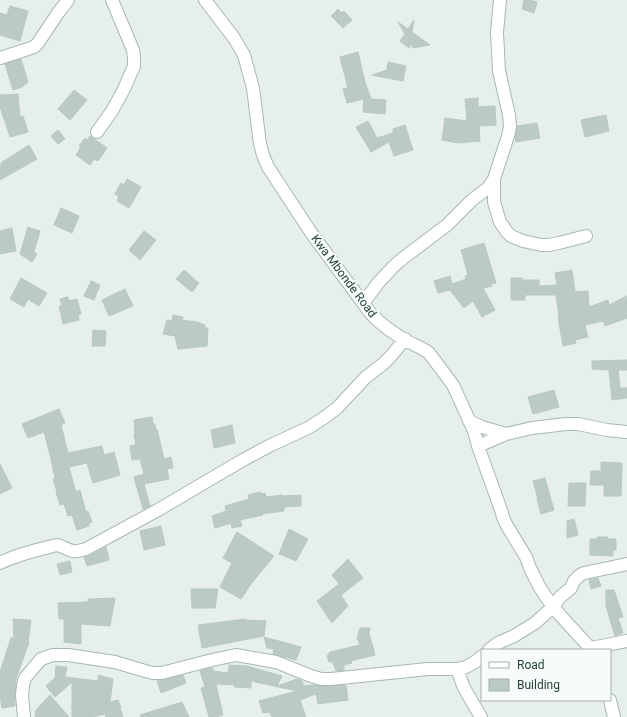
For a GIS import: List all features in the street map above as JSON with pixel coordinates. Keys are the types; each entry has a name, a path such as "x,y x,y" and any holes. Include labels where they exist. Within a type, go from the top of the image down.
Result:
{"street":[{"path":"0,58 34,47 68,0"},
{"path":"97,132 112,111 134,66 133,50 112,0"},
{"name":"Kwa Mbonde Road","path":"204,0 234,38 244,56 253,88 260,144 268,167 312,234 368,310 383,325 405,340 425,350 453,385 474,431 506,524 526,557 539,586 553,607 592,649"},
{"path":"364,303 386,274 447,225 472,200 488,188 494,179 510,127 509,115 498,64 497,32 500,0"},
{"path":"494,179 494,202 500,222 511,236 523,241 541,245 549,245 586,236"},
{"path":"0,563 17,555 57,545 72,551 86,549 158,510 243,460 310,427 337,408 366,377 384,364 405,340"},
{"path":"469,421 482,427 506,434"},
{"path":"478,446 506,434 532,428 572,423 607,430 627,432"},
{"path":"490,649 498,643 514,636 535,623 553,607 560,597 571,588 574,581 580,575 627,564"},
{"path":"592,649 627,640"},
{"path":"24,717 22,695 23,685 26,678 38,661 53,655 68,655 115,662 152,673 162,673 236,655 276,662 311,676 330,679 428,669 457,669 466,667 481,657"},
{"path":"457,669 464,688 481,717"},
{"path":"610,701 614,717"}],"building":[{"path":"524,0 537,2 534,13 522,9"},
{"path":"10,6 28,11 20,41 0,35 0,13 7,15"},
{"path":"338,9 341,13 344,11 352,20 343,28 331,16"},
{"path":"414,20 412,32 430,45 413,48 410,43 409,48 400,41 405,34 398,22 408,29"},
{"path":"358,52 365,82 371,99 386,100 385,114 363,112 364,99 347,103 343,89 348,88 340,57"},
{"path":"21,59 28,82 22,87 13,90 5,64"},
{"path":"388,62 406,66 403,81 372,75 387,70"},
{"path":"74,90 87,100 70,120 58,109"},
{"path":"18,94 20,117 23,116 28,132 10,137 0,107 0,95"},
{"path":"478,98 478,107 495,106 496,125 479,126 480,141 458,143 442,140 445,118 467,121 465,99"},
{"path":"606,115 609,131 585,137 581,120"},
{"path":"368,121 377,138 393,133 393,129 405,125 413,150 394,156 389,142 371,152 356,127"},
{"path":"537,123 540,138 516,142 515,137 517,126"},
{"path":"58,130 65,139 58,144 51,136"},
{"path":"90,136 107,148 98,161 94,159 90,165 76,155 81,147 79,146 85,138 87,140"},
{"path":"29,145 37,159 0,180 1,163"},
{"path":"127,179 141,187 129,208 117,201 119,196 115,194 121,183 124,185"},
{"path":"61,208 79,216 72,233 54,225"},
{"path":"28,227 40,231 34,252 37,254 32,262 20,254"},
{"path":"12,228 16,251 0,254 0,231"},
{"path":"144,231 156,240 140,260 129,250"},
{"path":"484,243 496,283 491,284 492,286 483,288 495,310 482,317 473,301 464,308 450,290 438,293 434,281 450,276 452,284 466,279 465,276 468,275 461,250"},
{"path":"184,270 199,283 192,292 176,279"},
{"path":"572,270 575,292 588,291 589,307 608,300 609,305 627,296 627,318 605,326 603,321 585,325 588,337 575,340 576,343 563,346 556,295 525,295 525,300 511,300 511,278 522,278 522,280 539,280 539,286 557,285 555,273"},
{"path":"21,278 47,293 39,306 28,299 24,307 10,299"},
{"path":"91,281 100,285 94,300 84,296"},
{"path":"125,289 133,306 109,316 102,300"},
{"path":"68,297 69,301 77,299 81,314 78,315 79,320 63,324 59,306 62,306 60,299"},
{"path":"173,315 183,317 182,320 197,322 205,325 205,328 208,328 207,346 178,349 175,336 163,334 167,320 172,321"},
{"path":"93,330 106,331 105,346 92,346"},
{"path":"627,360 627,370 618,370 620,388 627,388 627,398 612,400 609,370 592,369 592,361"},
{"path":"554,390 559,407 533,414 528,397"},
{"path":"59,409 65,423 61,425 68,453 102,446 104,455 114,452 120,475 93,483 87,463 69,467 76,492 80,490 86,512 88,511 92,522 89,523 89,526 77,530 72,515 68,516 64,504 60,505 53,479 55,478 44,432 28,438 22,424"},
{"path":"152,417 153,424 155,424 156,430 157,429 164,459 171,457 173,468 167,469 169,479 144,484 150,506 143,509 134,477 144,474 140,459 132,460 130,446 136,445 134,420"},
{"path":"232,425 235,443 214,448 211,430"},
{"path":"601,462 622,463 621,496 604,496 604,485 590,485 591,471 601,471"},
{"path":"0,464 12,488 0,494"},
{"path":"545,478 554,510 541,514 533,481"},
{"path":"569,483 586,483 585,506 568,506"},
{"path":"260,492 261,494 265,493 266,497 301,495 301,506 284,507 284,511 261,514 263,515 240,520 242,526 232,528 231,523 215,528 212,516 226,511 225,506 249,499 248,495"},
{"path":"574,519 578,535 567,538 567,521"},
{"path":"161,526 165,545 144,550 140,531"},
{"path":"289,529 308,539 296,561 279,554"},
{"path":"237,532 274,556 241,599 220,587 232,563 223,558"},
{"path":"597,537 616,539 616,550 613,550 613,556 590,555 590,539 597,539"},
{"path":"106,547 109,560 87,566 84,557"},
{"path":"348,559 363,578 341,595 348,606 332,623 317,601 339,584 332,575"},
{"path":"70,561 72,572 60,575 57,564"},
{"path":"598,578 601,586 591,589 589,580"},
{"path":"191,589 218,589 215,608 192,608"},
{"path":"606,590 614,590 623,617 618,618 623,633 616,636 606,606"},
{"path":"115,598 110,626 81,624 81,644 64,642 64,619 59,619 58,603 88,602 88,599"},
{"path":"13,619 31,620 28,643 29,642 16,679 15,706 2,708 0,696 0,672 11,638 14,638"},
{"path":"245,619 266,621 264,636 202,648 198,625"},
{"path":"360,628 370,628 369,633 375,655 351,661 352,663 344,665 344,670 336,671 333,662 329,662 327,656 330,652 360,645 357,638"},
{"path":"264,637 301,647 296,660 273,654 274,649 267,648"},
{"path":"229,665 247,666 282,676 277,686 297,679 302,681 304,686 346,685 348,700 318,704 316,694 300,700 306,717 272,717 269,712 263,713 259,701 297,691 251,681 251,688 216,684 223,715 209,717 201,688 205,687 200,671 212,668 213,671 228,673"},
{"path":"56,666 67,667 65,677 98,681 98,675 113,679 110,702 118,700 123,717 106,717 105,714 92,717 72,717 72,682 55,697 46,686 55,678"},
{"path":"183,675 186,683 161,693 157,681"},
{"path":"50,695 69,717 35,717 36,710"},
{"path":"182,702 189,717 141,717 140,715"}]}
